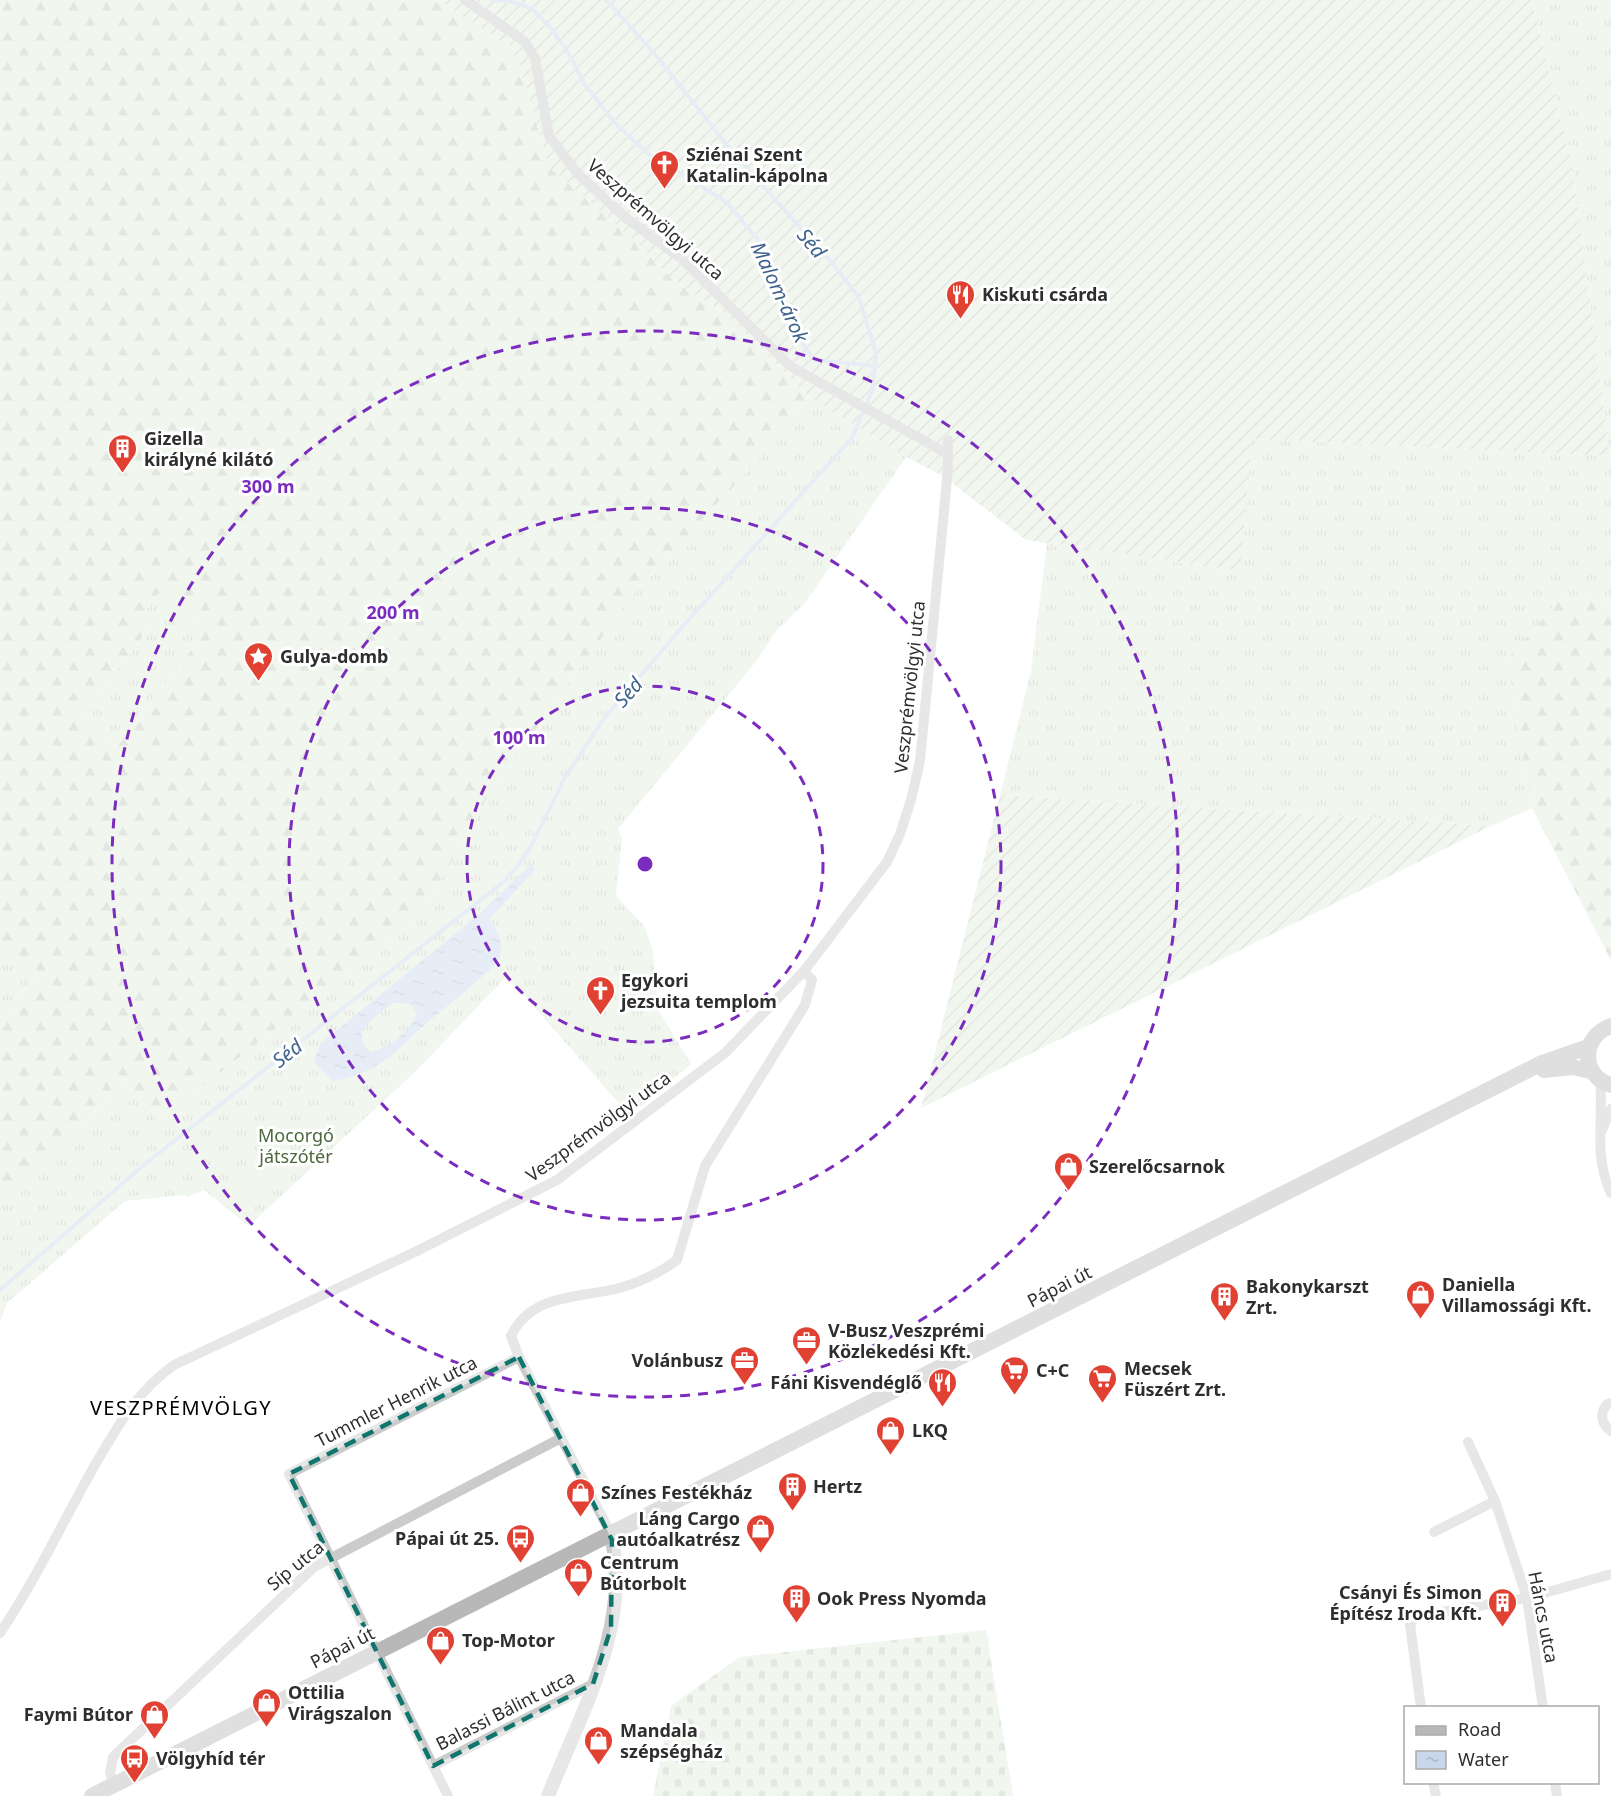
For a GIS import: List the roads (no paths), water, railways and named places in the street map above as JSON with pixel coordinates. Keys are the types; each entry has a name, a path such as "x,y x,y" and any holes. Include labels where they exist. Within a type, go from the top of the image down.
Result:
{"main road":[{"path":"1601,1079 1588,1047 1598,1033 1611,1026"},
{"name":"Pápai út","path":"92,1796 610,1532 1542,1063 1588,1047"},
{"name":"Pápai út","path":"1525,1072 1572,1067 1601,1079"}],"street":[{"name":"Veszprémvölgyi utca","path":"465,0 524,41 535,58 549,136 578,174 626,218 682,259 790,366 948,454"},
{"name":"Veszprémvölgyi utca","path":"0,1633 109,1440 133,1404 158,1376 174,1365 417,1251 557,1180 725,1053 804,971 886,862 900,834 912,800 920,762 948,440"},
{"path":"548,1796 604,1654 614,1602 614,1555 610,1532 519,1357 511,1336 516,1324 532,1310 566,1295 624,1286 658,1272 677,1260 705,1166 805,1005 812,980 804,971"},
{"path":"1601,1079 1599,1136 1604,1175 1611,1193"},
{"path":"1599,1136 1611,1109"},
{"name":"Tummler Henrik utca","path":"330,1556 289,1474 519,1357"},
{"path":"1611,1402 1607,1404 1602,1415 1602,1421 1611,1431"},
{"name":"Síp utca","path":"114,1786 110,1773 113,1756 303,1576 330,1556 561,1438"},
{"name":"Háncs utca","path":"1468,1442 1495,1501 1527,1598 1544,1706"},
{"path":"1434,1532 1495,1501"},
{"path":"330,1556 448,1796"},
{"path":"1421,1706 1410,1624 1417,1616 1527,1598 1611,1574"},
{"name":"Balassi Bálint utca","path":"433,1766 593,1684"}],"water":[{"path":"531,864 536,869 489,919 500,939 501,950 498,962 385,1060 362,1073 332,1081 314,1062 320,1044 478,915","holes":["393,1003 411,1005 417,1015 398,1038 385,1047 371,1052 365,1047 361,1033 372,1019"]}],"waterway":[{"name":"Malom-árok","path":"491,0 508,1 531,8 551,28 569,54 585,85 615,123 647,153 726,202 761,243 795,332 814,360 875,366"},
{"name":"Séd","path":"0,1290 146,1163 501,884 517,867 532,845 565,777 605,717 683,626 852,438 873,389 876,353 859,298 834,265 730,149 655,54 606,0"}],"place":[{"name":"Sziénai Szent Katalin-kápolna","path":"665,190"},
{"name":"Kiskuti csárda","path":"961,320"},
{"name":"Gizella királyné kilátó","path":"123,474"},
{"name":"Gulya-domb","path":"259,682"},
{"name":"Egykori jezsuita templom","path":"600,1016"},
{"name":"Szerelőcsarnok","path":"1068,1192"},
{"name":"Daniella Villamossági Kft.","path":"1421,1320"},
{"name":"Bakonykarszt Zrt.","path":"1225,1322"},
{"name":"V-Busz Veszprémi Közlekedési Kft.","path":"807,1366"},
{"name":"Volánbusz","path":"744,1386"},
{"name":"C+C","path":"1015,1396"},
{"name":"Mecsek Füszért Zrt.","path":"1103,1404"},
{"name":"Fáni Kisvendéglő","path":"943,1408"},
{"name":"LKQ","path":"891,1456"},
{"name":"Hertz","path":"792,1512"},
{"name":"Színes Festékház","path":"580,1518"},
{"name":"Láng Cargo autóalkatrész","path":"761,1554"},
{"name":"Pápai út 25.","path":"520,1564"},
{"name":"Centrum Bútorbolt","path":"579,1598"},
{"name":"Ook Press Nyomda","path":"796,1624"},
{"name":"Csányi És Simon Építész Iroda Kft.","path":"1503,1628"},
{"name":"Top-Motor","path":"441,1666"},
{"name":"Ottilia Virágszalon","path":"267,1728"},
{"name":"Faymi Bútor","path":"154,1740"},
{"name":"Mandala szépségház","path":"599,1766"},
{"name":"Völgyhíd tér","path":"135,1784"}],"district":[{"name":"VESZPRÉMVÖLGY","path":"181,1407"}],"park label":[{"name":"Mocorgó játszótér","path":"296,1145"}]}
